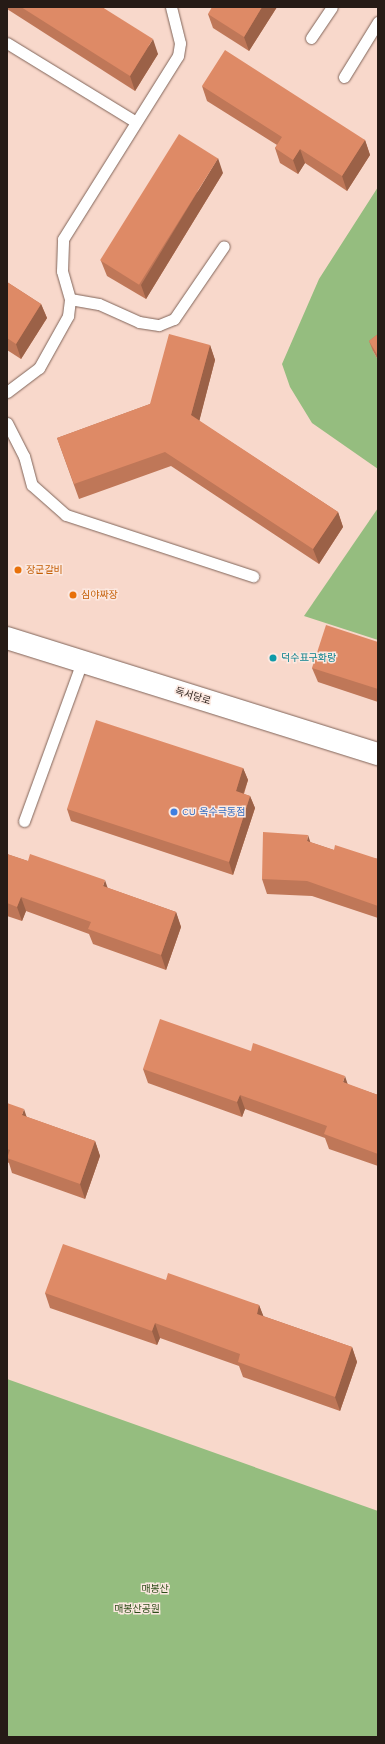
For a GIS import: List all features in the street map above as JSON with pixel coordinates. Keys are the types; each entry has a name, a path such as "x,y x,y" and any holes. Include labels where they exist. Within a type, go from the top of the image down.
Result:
{"main road":[{"name":"독서당로","path":"7,638 378,754"}],"lane":[{"path":"311,38 332,7"},
{"path":"7,392 46,359 68,316 70,299 62,271 63,238 178,56 180,43 172,8"},
{"path":"344,76 378,22"},
{"path":"7,43 136,122"},
{"path":"70,299 99,304 139,322 160,325 174,319 224,246"},
{"path":"7,423 24,456 32,485 66,514 254,576"},
{"path":"24,821 82,662"}],"green space":[{"path":"378,187 378,348 373,351 378,360 378,469 312,423 290,387 282,364 319,279"},
{"path":"378,508 378,640 304,616"},
{"name":"매봉산","path":"7,1379 378,1511 378,1737 7,1737"}],"building":[{"path":"21,7 102,7 153,39 130,76"},
{"path":"212,7 262,7 244,37 208,14"},
{"path":"225,50 365,140 342,176 300,149 293,160 275,148 282,137 202,86"},
{"path":"179,134 218,158 139,285 100,260"},
{"path":"7,282 41,304 16,344 7,338"},
{"path":"169,334 210,345 191,415 338,512 313,549 165,452 74,484 57,438 150,404"},
{"path":"378,334 378,356 369,341"},
{"path":"326,625 378,642 378,689 312,668"},
{"path":"96,720 243,768 236,791 250,796 229,862 67,809"},
{"path":"263,832 308,835 307,841 334,850 335,845 378,859 378,906 307,881 262,879"},
{"path":"7,854 28,861 30,854 105,880 103,886 176,912 161,955 88,929 91,922 21,897 17,907 7,903"},
{"path":"160,1019 251,1051 253,1043 345,1076 343,1082 378,1095 378,1154 324,1134 327,1126 240,1095 237,1102 143,1069"},
{"path":"7,1103 24,1109 22,1115 95,1141 80,1184 7,1158 10,1150 7,1149"},
{"path":"63,1244 166,1280 168,1273 259,1305 257,1314 352,1347 335,1397 238,1362 240,1354 155,1323 152,1331 45,1293"}],"place":[{"name":"장군갈비","path":"18,570"},
{"name":"심야짜장","path":"73,595"},
{"name":"덕수표구화랑","path":"273,658"},
{"name":"CU 옥수극동점","path":"174,812"}],"park label":[{"name":"매봉산공원","path":"137,1609"}]}
